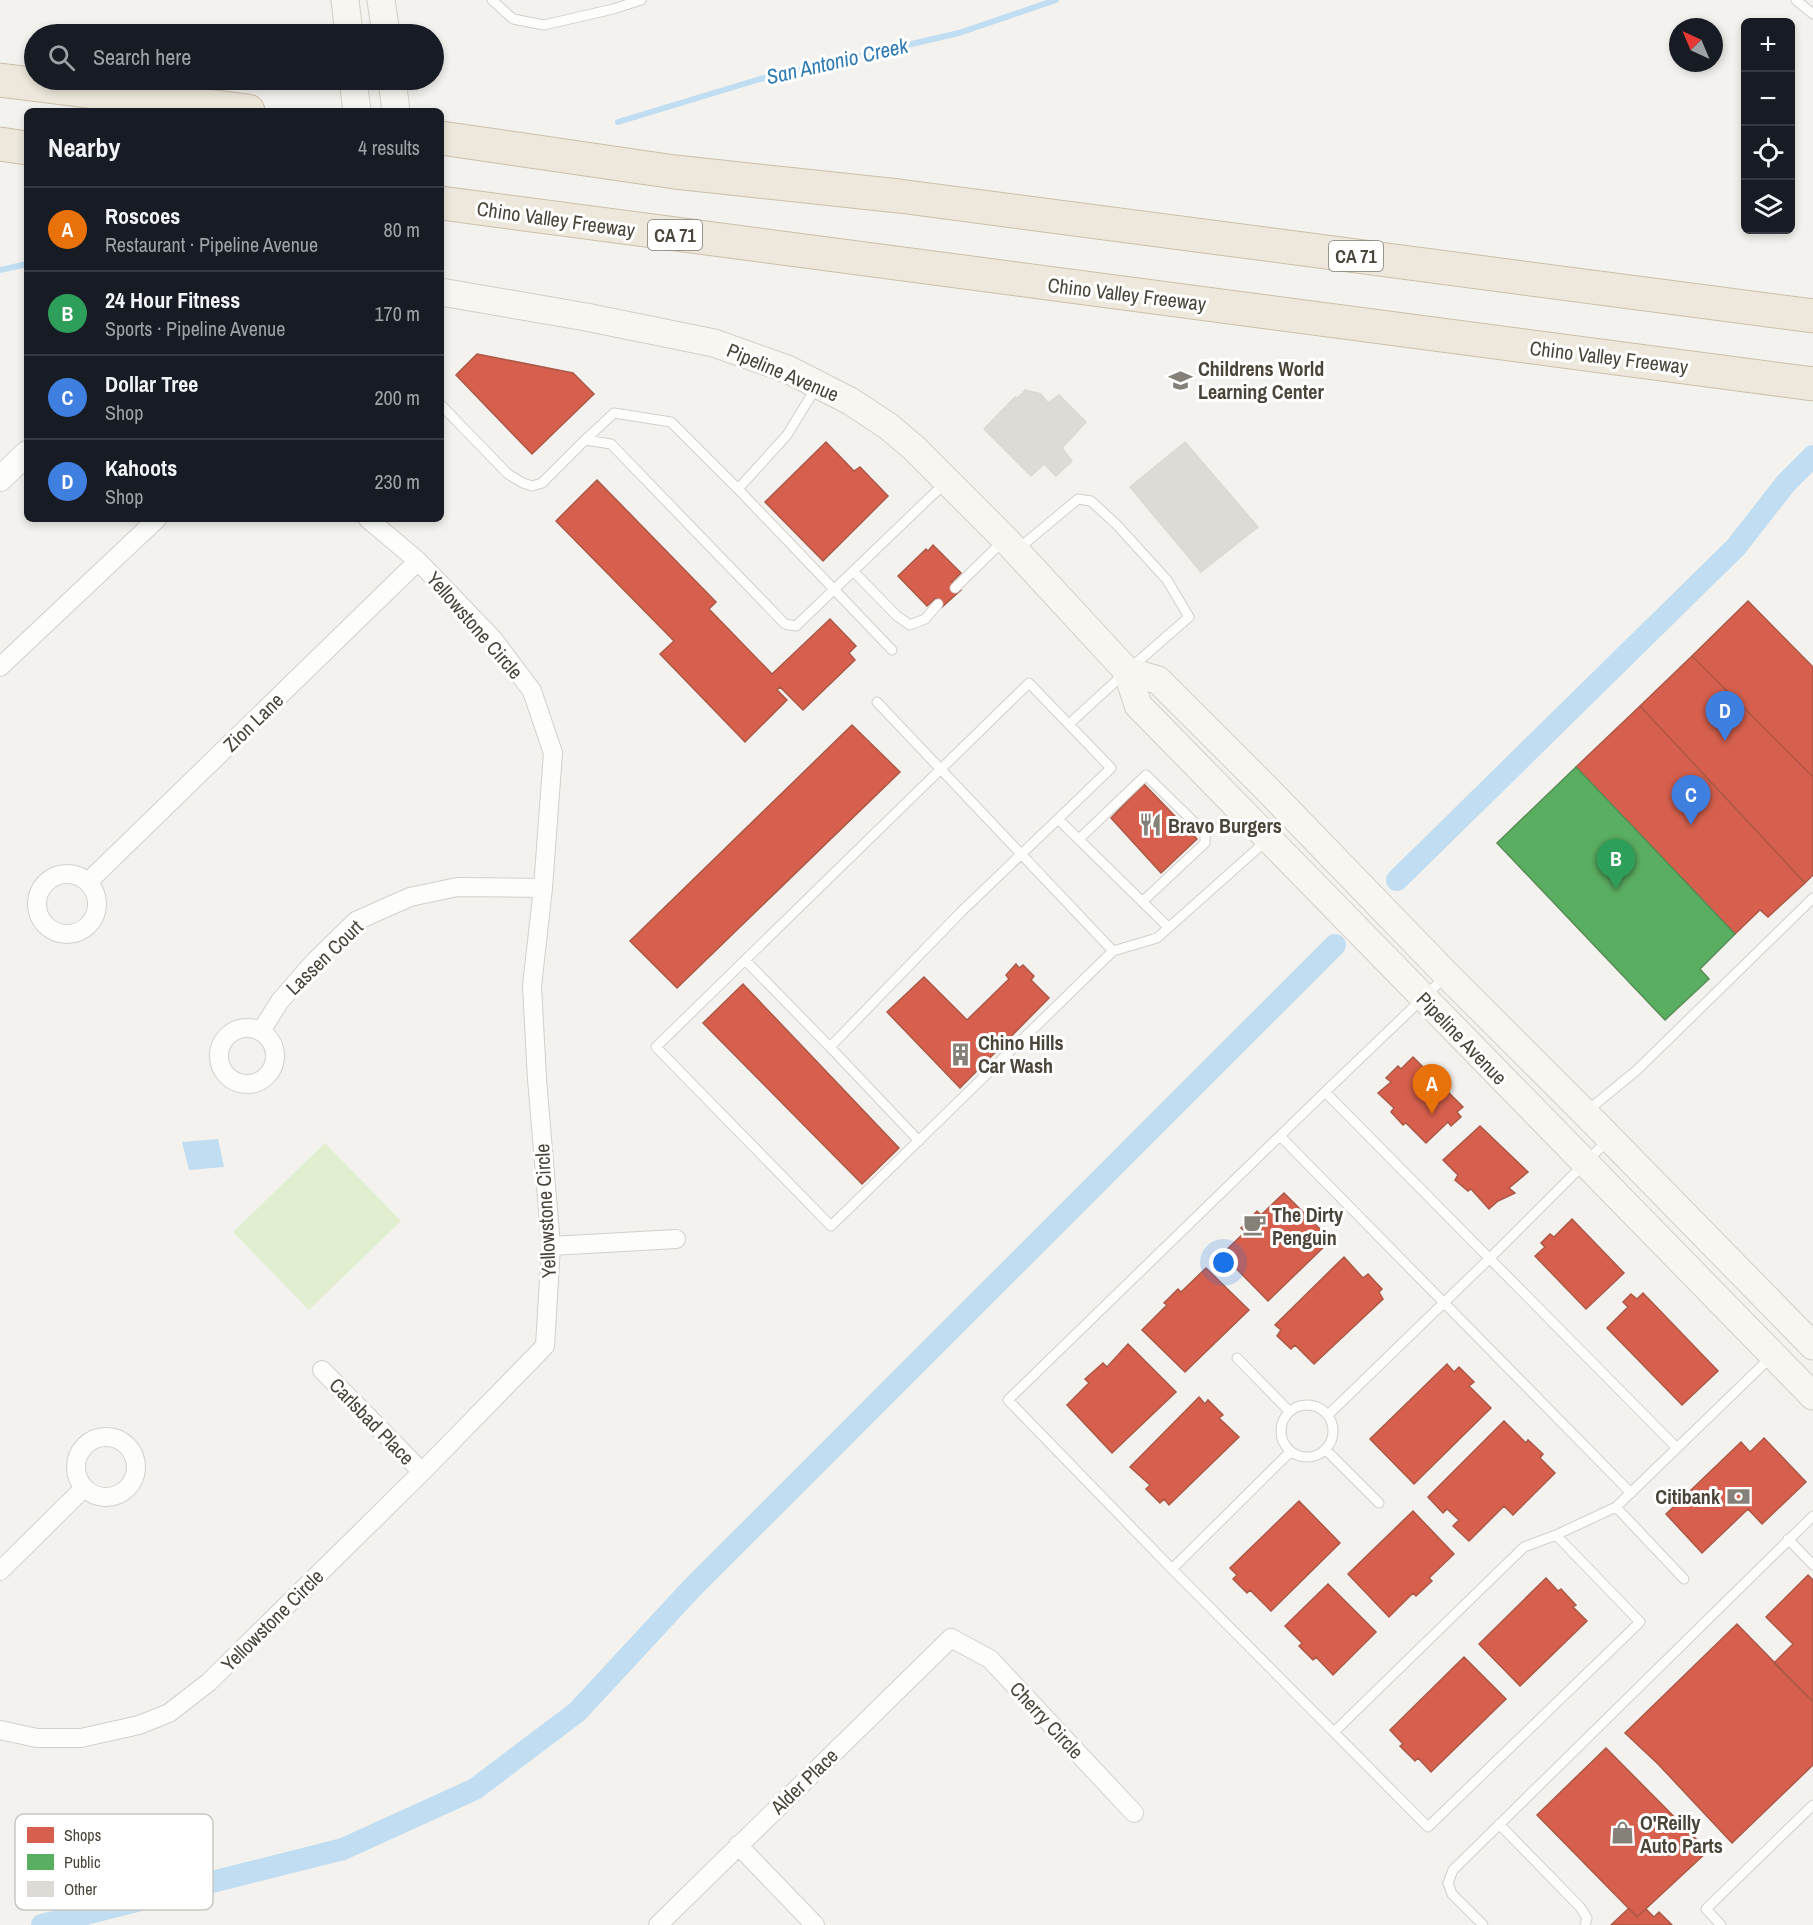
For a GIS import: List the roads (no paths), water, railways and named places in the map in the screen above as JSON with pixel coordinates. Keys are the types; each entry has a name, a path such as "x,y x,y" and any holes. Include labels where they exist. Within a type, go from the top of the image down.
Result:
{"highway":[{"path":"0,80 24,83"},
{"path":"80,90 224,108"},
{"name":"CA 71","path":"444,138 675,172 899,196 1813,316"},
{"path":"0,144 24,148"},
{"name":"Chino Valley Freeway","path":"444,203 1813,384"}],"main road":[{"path":"345,0 348,24"},
{"path":"381,0 385,24"},
{"path":"354,90 357,108"},
{"path":"393,90 396,108"},
{"name":"Pipeline Avenue","path":"444,293 586,317 714,343 765,361 818,384 850,401 888,426 948,480 1126,671 1138,705 1813,1396"},
{"name":"Pipeline Avenue","path":"1126,671 1158,681 1268,790 1813,1346"}],"street":[{"path":"0,479 24,456"},
{"path":"0,667 154,522"},
{"name":"Yellowstone Circle","path":"0,1730 38,1738 81,1738 139,1725 169,1713 209,1682 422,1472 545,1346 551,1246 532,986 543,888 553,753 532,691 493,639 418,561 372,522"},
{"name":"Zion Lane","path":"88,882 418,561"},
{"name":"Lassen Court","path":"261,1031 280,1001 314,962 356,921 410,897 457,886 543,888"},
{"path":"551,1246 676,1239"},
{"name":"Carlsbad Place","path":"322,1370 422,1472"},
{"path":"0,1570 84,1488"},
{"name":"Cherry Circle","path":"951,1638 990,1659 1134,1813"},
{"name":"Alder Place","path":"658,1925 951,1638"},
{"path":"738,1845 815,1925"}],"lane":[{"path":"492,0 513,19 544,25 641,0"},
{"path":"1796,0 1813,14"},
{"path":"738,489 787,435 818,384"},
{"path":"444,408 508,474 532,486 542,483 614,413 670,422 738,489 892,650"},
{"path":"585,440 611,444 785,624 796,626 948,480"},
{"path":"955,588 1010,545 1078,499 1091,501 1117,525 1167,580 1189,617 1069,724"},
{"path":"854,571 897,616 910,625 925,619 938,604"},
{"path":"830,1047 961,912 1111,768 1029,683 656,1047 831,1226 1113,951 1156,938 1268,839"},
{"path":"877,702 1113,951"},
{"path":"1079,839 1146,775 1205,833 1205,843 1142,902"},
{"path":"1058,819 1168,927"},
{"path":"1585,1113 1637,1070 1813,898"},
{"path":"745,960 919,1140"},
{"path":"1447,975 1008,1400 1428,1827 1640,1622 1556,1535"},
{"path":"1325,1092 1677,1448"},
{"path":"1280,1136 1631,1493"},
{"path":"1328,1415 1610,1138"},
{"path":"1334,1732 1524,1547 1616,1507 1773,1355"},
{"path":"1237,1358 1289,1411"},
{"path":"1310,1404 1320,1408 1328,1415 1333,1425 1333,1436 1329,1446 1321,1453 1311,1457 1300,1457 1290,1452 1284,1445 1280,1428 1289,1411 1310,1404"},
{"path":"1325,1449 1379,1503"},
{"path":"1172,1569 1290,1452"},
{"path":"1616,1507 1684,1579"},
{"path":"1483,1925 1452,1894 1448,1883 1453,1870 1813,1516"},
{"path":"1788,1539 1813,1565"},
{"path":"1721,1925 1706,1909 1813,1805"},
{"path":"1498,1824 1580,1907 1587,1918 1585,1925"}],"water":[{"path":"218,1139 224,1167 189,1170 182,1142"}],"waterway":[{"name":"San Antonio Creek","path":"618,122 760,79 959,33 1056,0"},
{"name":"San Antonio Creek","path":"0,270 24,265"},
{"path":"1397,880 1736,547 1786,483 1813,456"},
{"path":"213,1882 343,1849 475,1789 577,1712 692,1588 1335,945"},
{"path":"42,1925 101,1910"}],"place":[{"name":"Childrens World Learning Center","path":"1180,380"},
{"name":"Kahoots","path":"1725,741"},
{"name":"Bravo Burgers","path":"1150,825"},
{"name":"Dollar Tree","path":"1691,825"},
{"name":"24 Hour Fitness","path":"1616,889"},
{"name":"Chino Hills Car Wash","path":"960,1054"},
{"name":"Roscoes","path":"1432,1114"},
{"name":"The Dirty Penguin","path":"1254,1225"},
{"name":"Citibank","path":"1738,1496"},
{"name":"O'Reilly Auto Parts","path":"1622,1833"}]}
